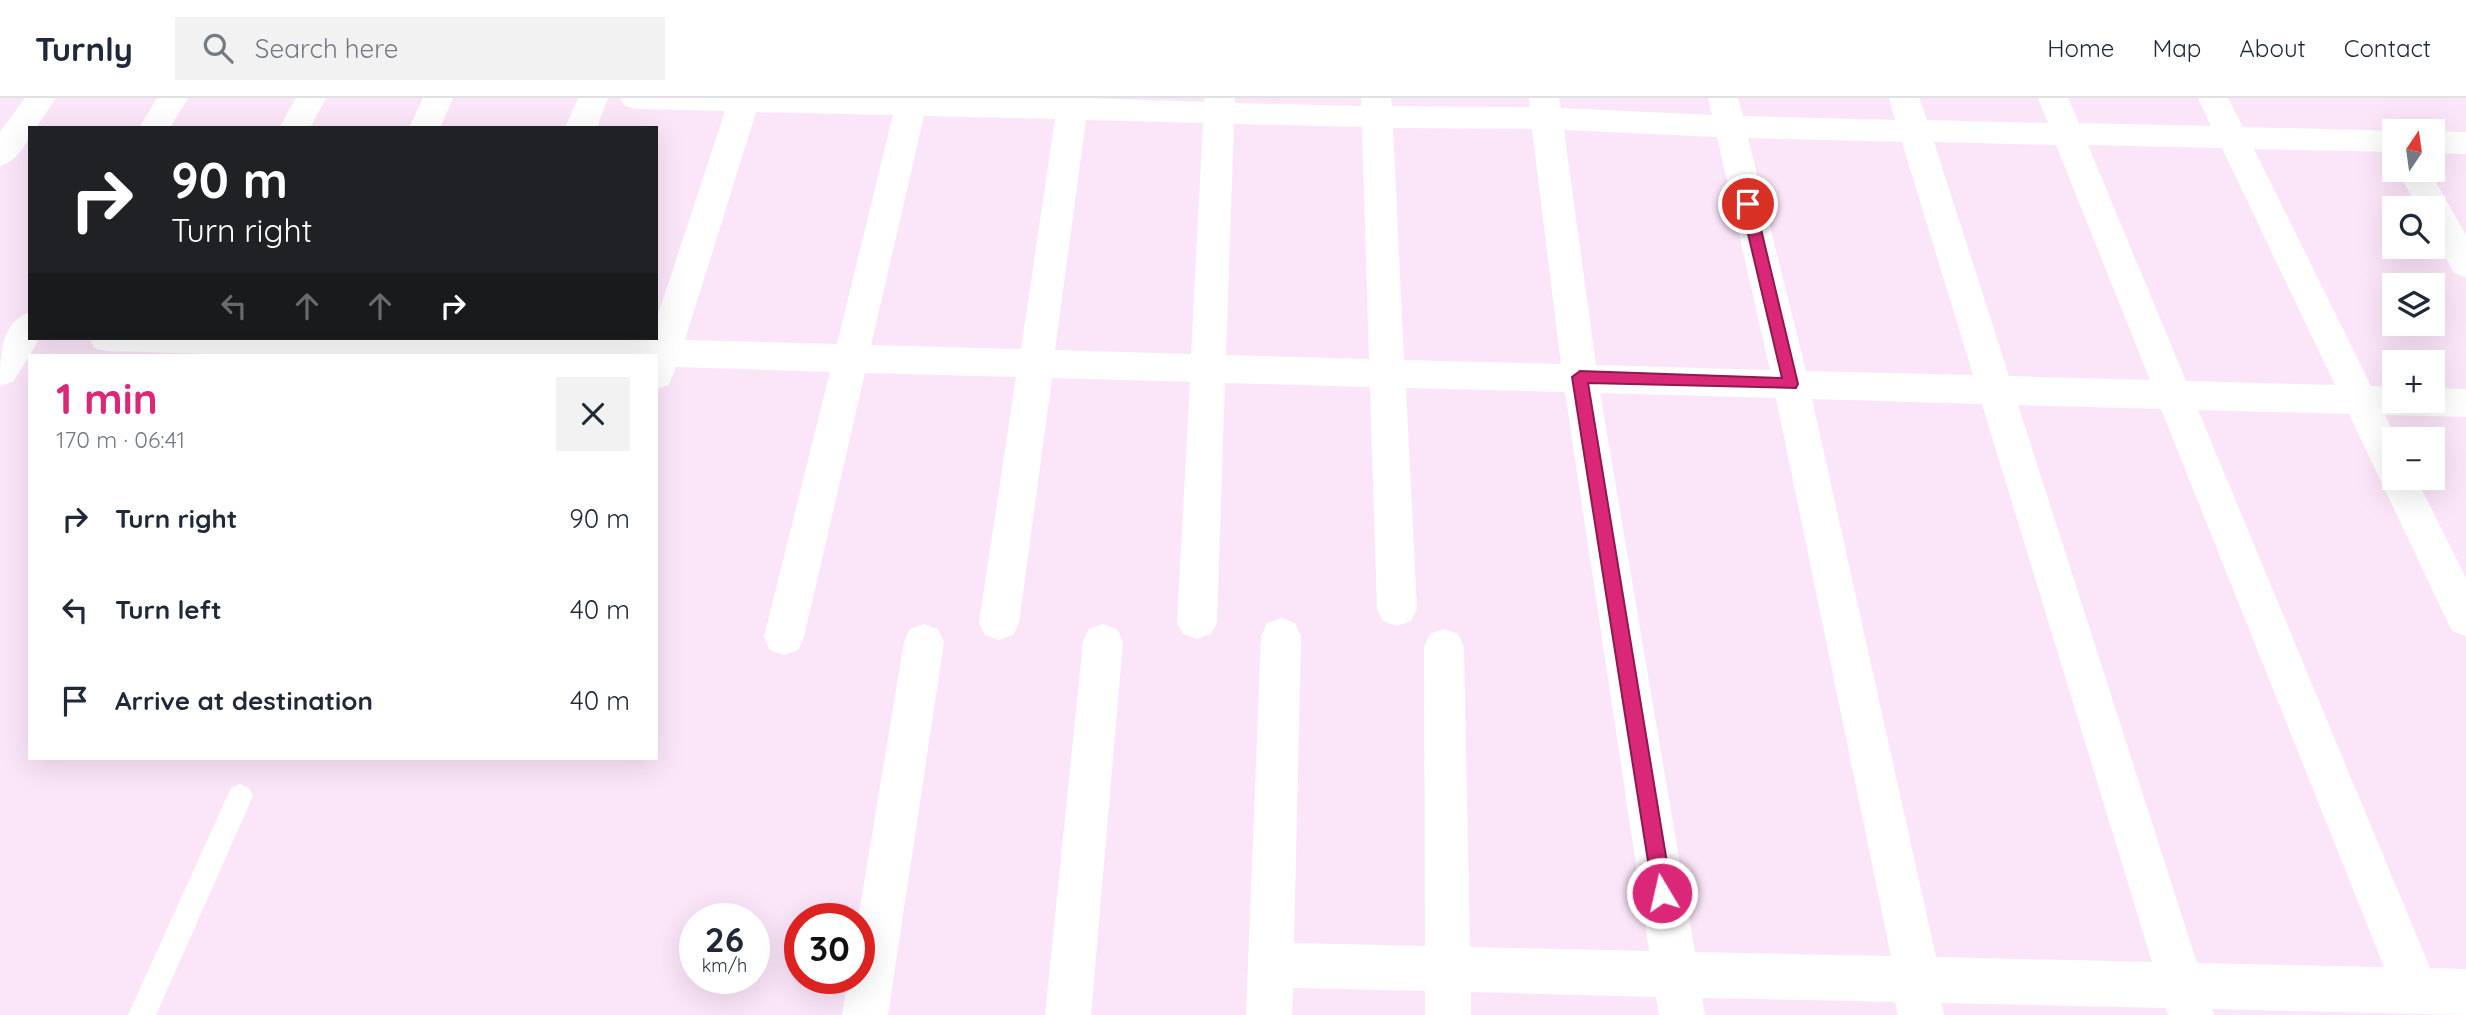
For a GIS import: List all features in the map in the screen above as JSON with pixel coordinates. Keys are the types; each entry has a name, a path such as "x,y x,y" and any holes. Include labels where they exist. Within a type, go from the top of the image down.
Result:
{"street":[{"path":"0,155 41,98"},
{"path":"155,126 173,98"},
{"path":"295,126 310,98"},
{"path":"425,126 438,98"},
{"path":"582,126 593,98"},
{"path":"635,98 1910,114 2067,133 2382,141"},
{"path":"2053,98 2421,1003"},
{"path":"2213,98 2382,445"},
{"path":"745,100 660,364 851,358 2466,403"},
{"path":"784,637 912,102"},
{"path":"999,623 1073,104"},
{"path":"1197,622 1220,106"},
{"path":"1376,107 1397,609"},
{"path":"1546,108 1580,377 1679,995"},
{"path":"1726,112 1791,384 1914,952 1917,998"},
{"path":"1910,114 2186,1001"},
{"path":"2445,142 2466,143"},
{"path":"2420,182 2466,264"},
{"path":"0,372 21,333"},
{"path":"250,340 493,347 562,354"},
{"path":"2404,490 2466,619"},
{"path":"1269,1015 1281,636"},
{"path":"865,1015 924,642"},
{"path":"1068,1015 1102,642"},
{"path":"1444,647 1448,1015"},
{"path":"1269,965 1448,969 1679,995 2421,1003 2466,992"}],"lane":[{"path":"142,1015 240,796"}],"route":[{"path":"1662,893 1580,377 1791,384 1748,204"}]}
